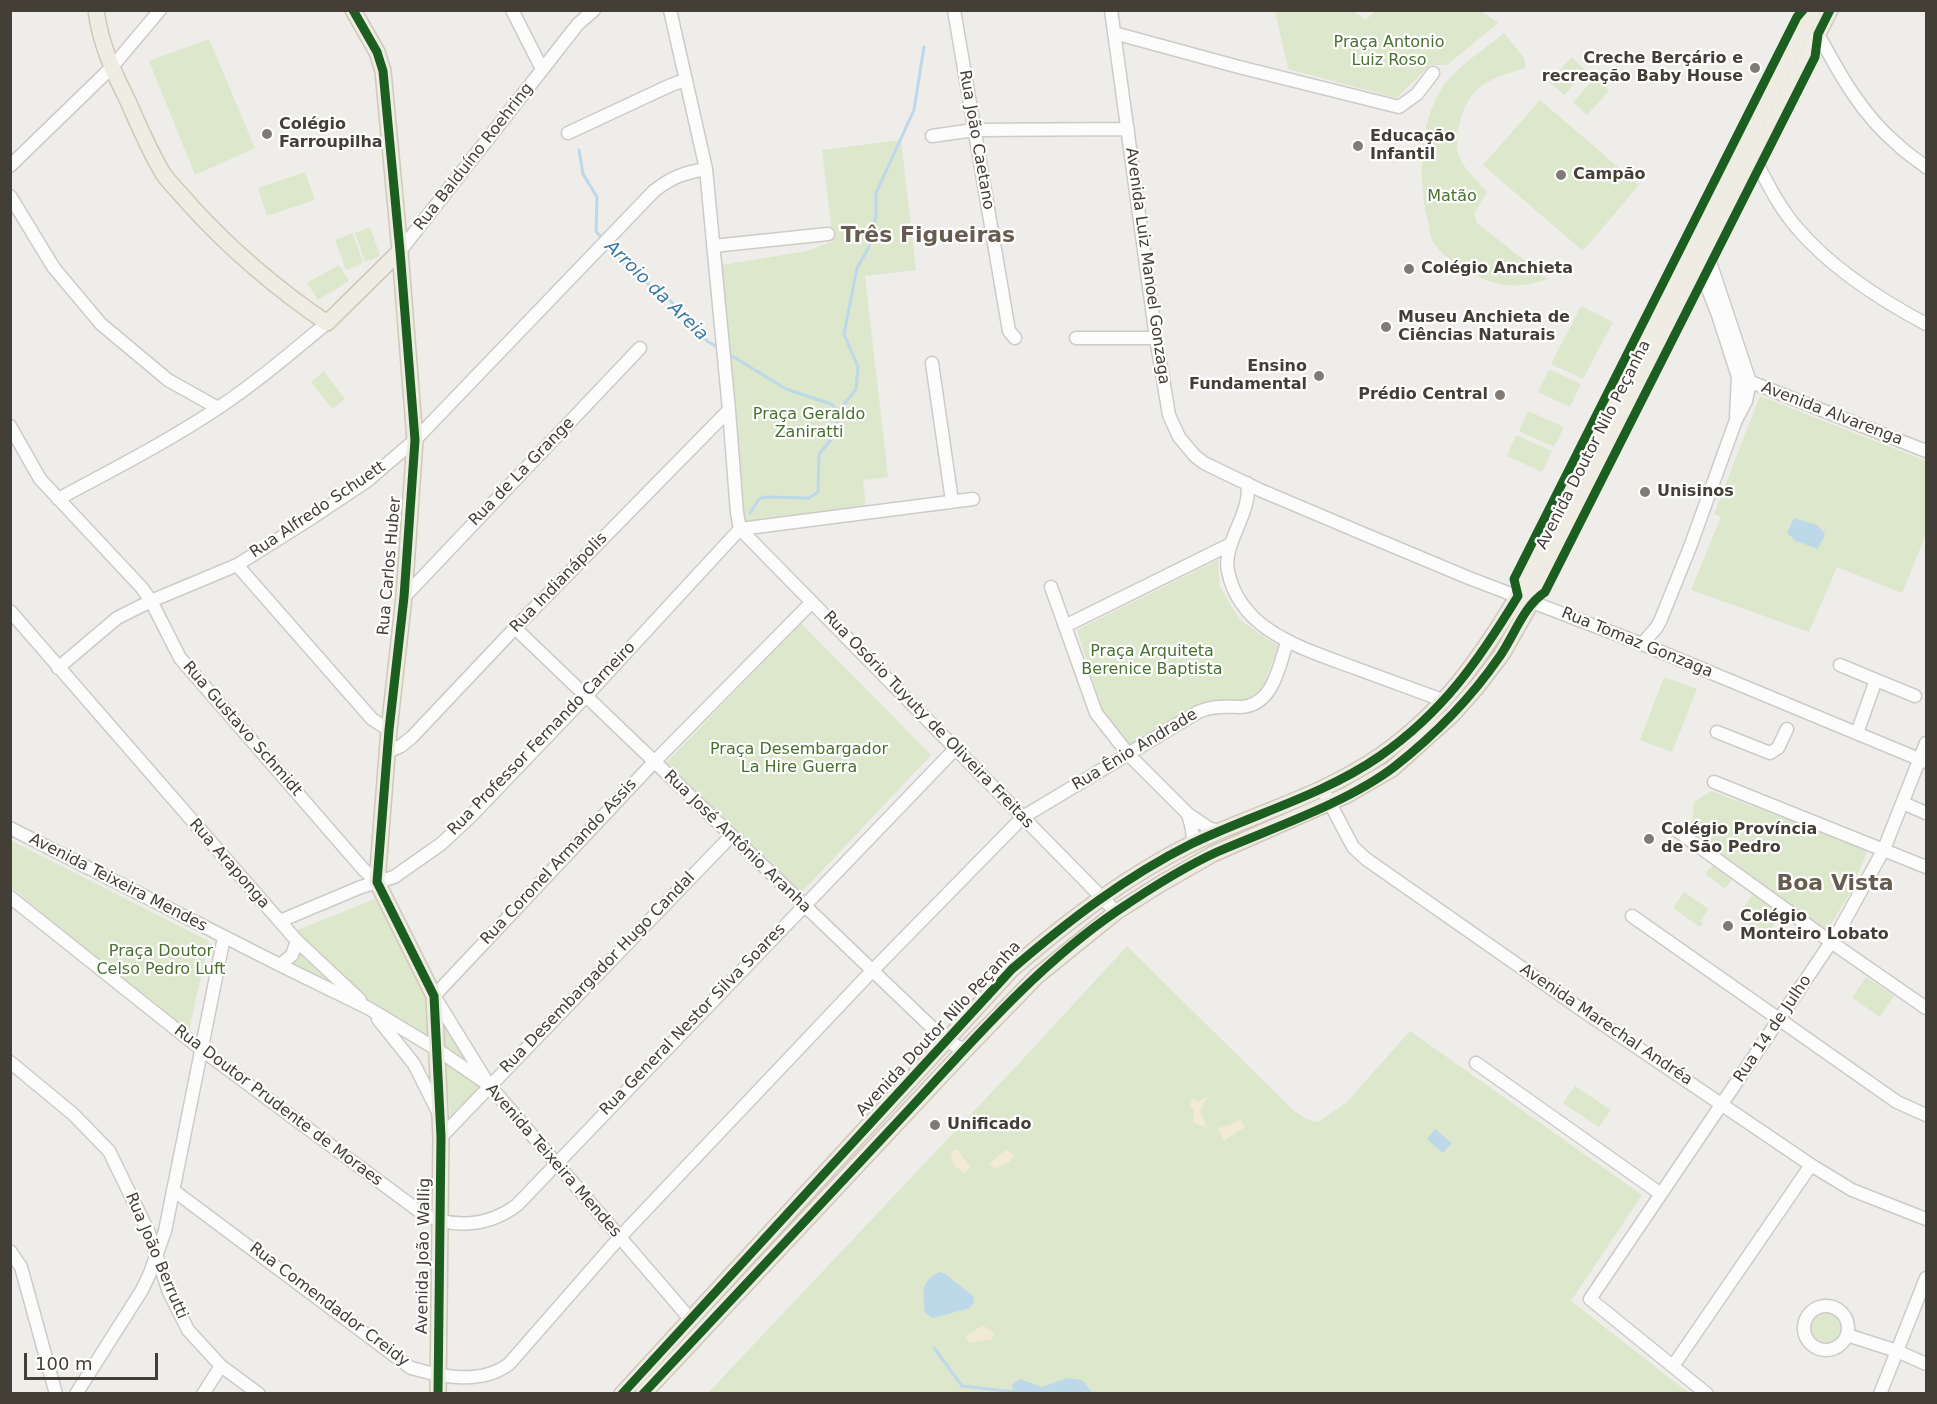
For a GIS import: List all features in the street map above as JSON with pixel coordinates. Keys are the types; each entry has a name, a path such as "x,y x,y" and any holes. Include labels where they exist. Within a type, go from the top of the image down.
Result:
{"main road":[{"path":"96,10 102,42 112,67 148,146 165,177 207,224 255,269 287,296 327,323"},
{"name":"Rua Carlos Huber","path":"353,10 377,52 383,71 415,440 404,597 389,730 377,882"},
{"name":"Avenida Doutor Nilo Peçanha","path":"643,1394 964,1050 1037,976 1116,912 1213,854 1330,803 1392,769 1452,715 1502,654 1525,598 1676,284 1814,10"},
{"name":"Avenida Doutor Nilo Peçanha","path":"622,1394 1012,969 1052,935 1148,866 1193,843 1322,788 1380,756 1445,701 1525,598 1695,277 1830,10"},
{"name":"Rua Balduíno Roehring","path":"327,323 400,251"},
{"path":"377,882 434,996 441,1119"},
{"name":"Avenida João Wallig","path":"438,1394 441,1119"},
{"path":"686,1348 691,1334 691,1320"}],"street":[{"path":"10,166 112,67 160,10"},
{"path":"512,10 542,69"},
{"name":"Rua Balduíno Roehring","path":"400,251 542,69 579,24 594,10"},
{"path":"670,10 706,170 740,529 973,499"},
{"name":"Rua João Caetano","path":"954,10 1009,331 1015,338"},
{"name":"Avenida Luiz Manoel Gonzaga","path":"1111,10 1168,415 1187,448 1204,463 1246,483"},
{"path":"1114,33 1399,107 1417,94 1433,73"},
{"path":"1818,34 1837,71 1865,110 1895,144 1926,167"},
{"path":"532,83 534,52"},
{"path":"568,133 686,80"},
{"path":"932,136 975,130 1128,129"},
{"path":"1755,159 1768,186 1797,229 1835,265 1926,324"},
{"name":"Rua Alfredo Schuett","path":"58,668 105,627 151,601 237,565 367,481 415,440 654,191 670,179 686,172 706,170"},
{"path":"10,196 54,268 101,324 168,380 218,408"},
{"path":"714,246 828,234"},
{"path":"1642,644 1657,627 1665,609 1736,420 1746,401 1744,380 1730,320 1707,253"},
{"path":"1676,284 1684,277 1695,277 1702,279 1708,286 1744,380"},
{"path":"1717,312 1730,320"},
{"name":"Rua Balduíno Roehring","path":"58,499 134,458 218,408 272,369 327,323"},
{"path":"1076,338 1156,338"},
{"name":"Rua de La Grange","path":"404,597 640,348"},
{"path":"932,363 952,501"},
{"name":"Avenida Alvarenga","path":"1744,380 1926,451"},
{"name":"Rua Indianápolis","path":"387,752 401,746 412,737 515,628 729,410"},
{"name":"Rua Gustavo Schmidt","path":"10,426 40,479 142,588 180,658 364,870 377,882"},
{"path":"1235,477 1240,488 1240,519"},
{"path":"1246,483 1248,494 1231,544 1227,568 1238,598 1254,619 1287,642 1445,701"},
{"name":"Rua Tomaz Gonzaga","path":"1246,483 1469,578 1642,644 1923,761"},
{"path":"1240,519 1255,494 1260,490"},
{"name":"Rua Osório Tuyuty de Oliveira Freitas","path":"740,529 1116,912"},
{"name":"Rua Professor Fernando Carneiro","path":"279,921 393,877 441,844 470,817 586,696 740,529"},
{"path":"1065,626 1231,544"},
{"path":"237,565 372,719 389,730"},
{"path":"1051,587 1096,713 1129,755 1188,813 1210,829 1222,831"},
{"name":"Rua Coronel Armando Assis","path":"434,996 654,762 812,602"},
{"name":"Rua Araponga","path":"10,612 297,941 392,1034 426,1084 441,1119"},
{"name":"Rua José Antônio Aranha","path":"515,628 946,1041 964,1050"},
{"name":"Rua Ênio Andrade","path":"872,971 1023,817 1207,708 1246,706 1260,700 1272,687 1287,642"},
{"path":"1840,665 1916,696"},
{"path":"1857,733 1876,680"},
{"path":"1717,732 1770,753 1778,748 1795,708"},
{"path":"1145,771 1144,757 1151,741"},
{"name":"Rua 14 de Julho","path":"1673,1366 1590,1299 1831,942 1884,849 1923,761 1926,743"},
{"name":"Rua General Nestor Silva Soares","path":"556,1163 956,748"},
{"path":"1714,782 1926,867"},
{"name":"Avenida Marechal Andréa","path":"1322,788 1353,847 1366,859 1582,1010 1811,1165 1851,1190 1926,1219"},
{"path":"1903,803 1926,813"},
{"path":"1188,813 1193,843"},
{"name":"Avenida Teixeira Mendes","path":"10,828 368,1008 438,1050 489,1085 691,1320"},
{"path":"1676,830 1926,1008"},
{"name":"Rua Desembargador Hugo Candal","path":"441,1137 731,836"},
{"name":"Rua Doutor Prudente de Moraes","path":"10,897 202,1050 419,1211 441,1222 474,1223 503,1216 517,1205 556,1163"},
{"path":"1632,916 1897,1102 1926,1115"},
{"path":"76,1394 142,1290 165,1232 224,937"},
{"path":"280,965 292,955 297,941"},
{"name":"Rua Comendador Creidy","path":"174,1190 411,1368 437,1375 480,1377 499,1371 508,1364 620,1237 872,971"},
{"path":"434,996 489,1085"},
{"name":"Rua João Berrutti","path":"10,1062 73,1114 109,1151 140,1213 177,1312 188,1330 221,1366 259,1394"},
{"path":"1476,1063 1661,1194"},
{"path":"1707,1394 1673,1366 1811,1165"},
{"path":"10,1251 21,1267 56,1394"},
{"path":"1880,1394 1926,1278"},
{"path":"1847,1335 1926,1364"},
{"path":"203,1394 221,1366"}],"green space":[{"name":"Praça Antonio Luiz Roso","path":"1275,11 1353,11 1366,20 1375,11 1481,11 1498,23 1447,65 1431,65 1396,98 1288,69"},
{"name":"Matão","path":"1504,33 1525,59 1525,68 1493,79 1476,90 1461,117 1457,147 1464,166 1487,192 1474,214 1477,223 1548,279 1518,285 1488,281 1467,271 1440,250 1431,236 1422,170 1424,136 1428,119 1442,88 1454,73"},
{"path":"209,39 255,148 195,175 149,61"},
{"path":"1572,57 1586,71 1564,95 1549,82"},
{"path":"1595,77 1609,91 1587,115 1573,102"},
{"name":"Campão","path":"1540,100 1639,185 1583,251 1483,165"},
{"name":"Praça Geraldo Zaniratti","path":"901,140 916,270 865,276 888,477 863,480 866,507 745,524 722,265 807,251 833,241 822,150"},
{"path":"305,172 315,200 267,216 258,188"},
{"path":"370,227 380,256 365,262 355,233"},
{"path":"353,233 363,263 346,270 335,240"},
{"path":"339,265 349,281 318,300 307,283"},
{"path":"1581,306 1613,322 1583,379 1551,364"},
{"path":"1549,369 1581,384 1570,407 1538,392"},
{"path":"324,371 345,399 332,409 311,382"},
{"path":"1760,396 1926,461 1926,534 1902,593 1837,567 1809,632 1691,590 1721,517 1714,514"},
{"path":"1528,411 1564,427 1554,447 1519,431"},
{"path":"1516,435 1552,451 1542,472 1507,456"},
{"name":"Praça Arquiteta Berenice Baptista","path":"1218,560 1219,585 1240,620 1278,646 1263,688 1254,696 1243,701 1219,700 1200,705 1130,749 1102,709 1077,630"},
{"name":"Praça Desembargador La Hire Guerra","path":"801,623 931,755 801,893 665,764"},
{"path":"1664,677 1697,689 1672,752 1640,740"},
{"path":"1711,791 1868,849 1851,892 1827,930 1691,833 1694,802"},
{"name":"Praça Doutor Celso Pedro Luft","path":"10,840 209,941 188,1035 11,887"},
{"path":"1715,862 1734,877 1725,889 1705,874"},
{"path":"1684,892 1709,909 1700,921 1703,923 1700,927 1673,908"},
{"path":"1754,892 1783,911 1764,940 1747,928 1749,924 1737,918"},
{"path":"375,899 427,995 431,1040 362,1001 295,931"},
{"path":"1127,946 1294,1111 1306,1119 1318,1122 1346,1103 1410,1031 1642,1195 1571,1301 1689,1393 707,1394"},
{"path":"301,947 336,985 292,963"},
{"path":"1866,977 1894,996 1880,1017 1852,998"},
{"path":"438,1007 481,1076 441,1048"},
{"path":"443,1055 482,1087 451,1120"},
{"path":"1575,1086 1611,1110 1599,1127 1563,1103"},
{"path":"1827,1311 1839,1316 1844,1328 1839,1340 1827,1345 1815,1340 1810,1328 1815,1316"}],"sand":[{"path":"1209,1096 1200,1109 1207,1128 1193,1122 1194,1111 1189,1105 1194,1098 1197,1102"},
{"path":"1240,1119 1245,1127 1224,1141 1218,1128 1231,1125"},
{"path":"957,1149 970,1167 965,1174 953,1164 951,1152"},
{"path":"1006,1150 1014,1154 1010,1162 994,1169 989,1163"},
{"path":"983,1325 994,1334 992,1339 969,1343 966,1336"}],"water":[{"path":"1794,518 1817,525 1825,534 1818,549 1796,541 1787,533"},
{"path":"1435,1129 1452,1143 1443,1153 1427,1139"},
{"path":"940,1272 973,1296 974,1302 970,1308 933,1318 925,1313 923,1294 925,1284"},
{"path":"1067,1378 1082,1380 1093,1393 1014,1393 1012,1385 1020,1379 1042,1387"}],"waterway":[{"path":"839,411 856,389 858,367 844,334 857,268 869,247 876,216 876,193 914,110 924,47"},
{"name":"Arroio da Areia","path":"579,150 583,174 597,197 596,231 604,241"},
{"name":"Arroio da Areia","path":"608,246 636,276 663,293 707,341 719,348"},
{"name":"Arroio da Areia","path":"727,353 786,389 831,404 839,411 834,436 819,454 818,492 809,498 765,497 759,499 750,513"},
{"name":"Arroio da Areia","path":"934,1348 962,1386 1015,1392"}],"cycle path":[{"path":"353,10 377,52 383,71 415,440 404,597 389,730 377,882 434,996 441,1137 438,1394"},
{"path":"1518,596 1514,579 1797,17 1803,10"},
{"path":"643,1394 979,1034 1059,956 1117,911 1192,864 1332,803 1375,780 1424,742 1465,701 1489,672 1531,605 1545,592 1815,57 1818,34 1830,10"},
{"path":"622,1394 1012,969 1054,934 1120,885 1167,857 1215,833 1311,794 1380,756 1423,721 1458,684 1489,642 1518,596"}],"place":[{"name":"Creche Berçário e recreação Baby House","path":"1755,68"},
{"name":"Colégio Farroupilha","path":"267,134"},
{"name":"Educação Infantil","path":"1358,146"},
{"name":"Campão","path":"1561,175"},
{"name":"Colégio Anchieta","path":"1409,269"},
{"name":"Museu Anchieta de Ciências Naturais","path":"1386,327"},
{"name":"Ensino Fundamental","path":"1319,376"},
{"name":"Prédio Central","path":"1500,395"},
{"name":"Unisinos","path":"1645,492"},
{"name":"Colégio Província de São Pedro","path":"1649,839"},
{"name":"Colégio Monteiro Lobato","path":"1728,926"},
{"name":"Unificado","path":"935,1125"}],"district":[{"name":"Três Figueiras","path":"928,236"},
{"name":"Boa Vista","path":"1835,884"}]}
